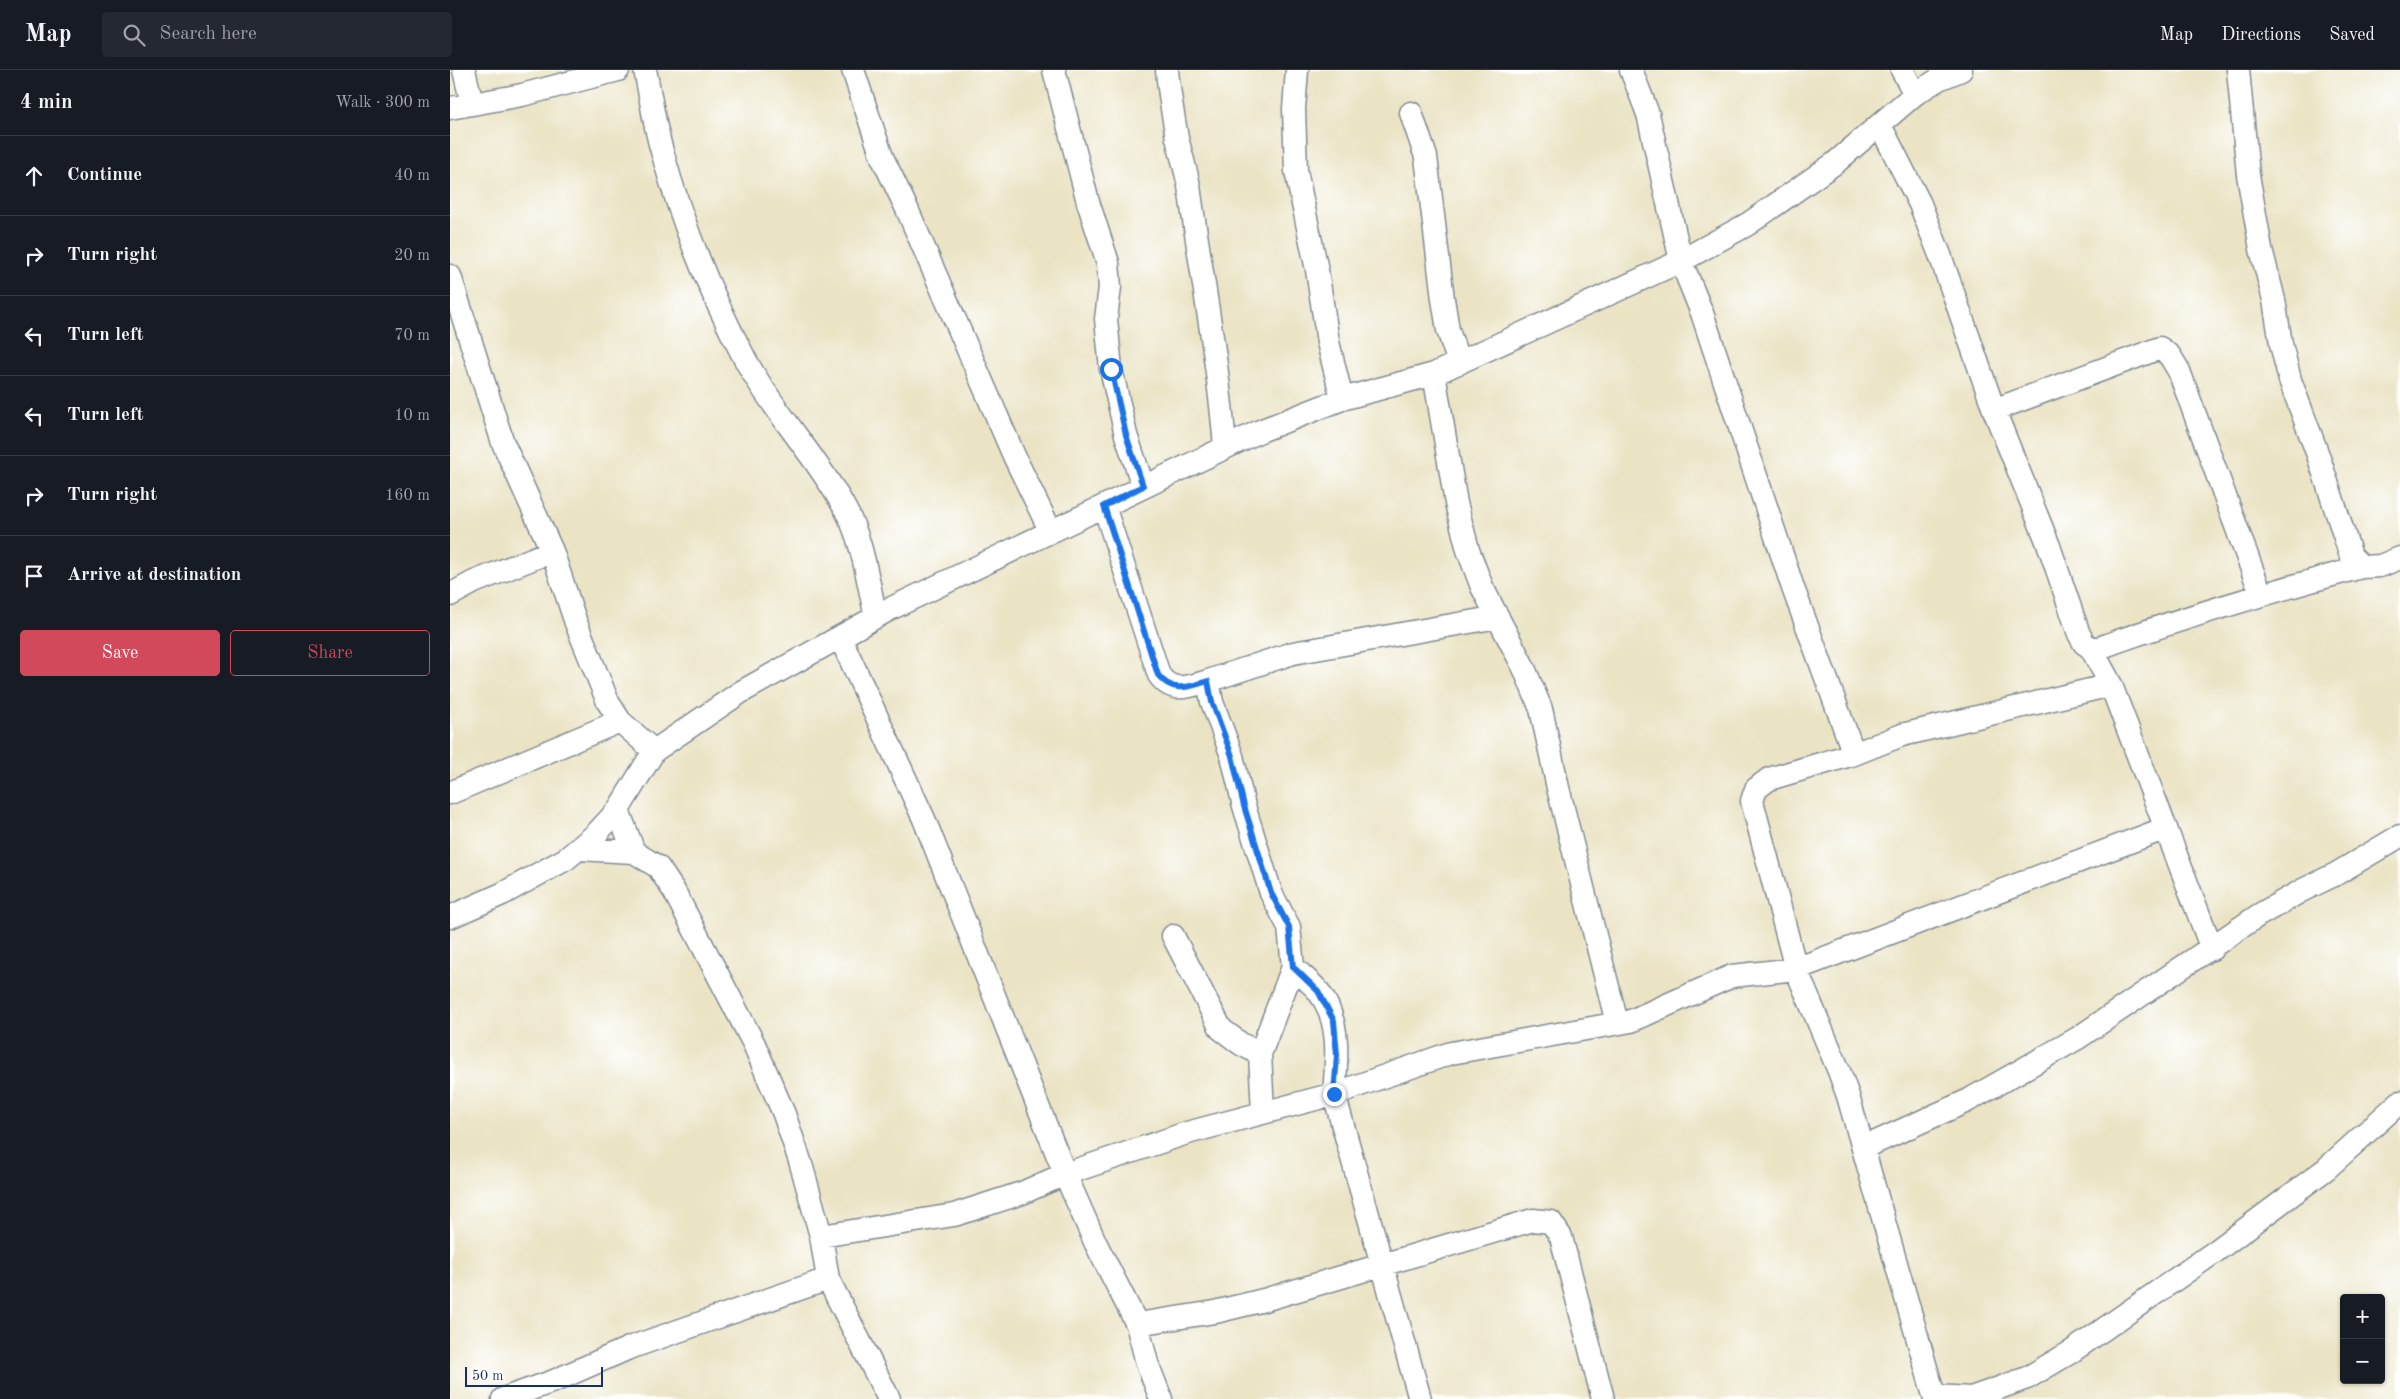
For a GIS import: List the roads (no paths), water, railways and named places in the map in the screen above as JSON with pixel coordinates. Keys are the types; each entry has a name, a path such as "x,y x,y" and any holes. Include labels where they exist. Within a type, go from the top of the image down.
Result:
{"street":[{"path":"464,70 461,106 522,95 618,70"},
{"path":"645,70 661,149 688,233 706,276 747,363 788,426 844,505 858,537 876,617"},
{"path":"853,70 882,157 907,209 1015,458 1050,530"},
{"path":"1054,70 1088,202 1108,262 1110,287 1106,319 1111,369 1126,435 1143,486"},
{"path":"1167,70 1169,97 1188,184 1192,219 1206,287 1221,394 1225,447"},
{"path":"1297,70 1294,109 1296,170 1317,270 1328,342 1342,399"},
{"path":"1631,70 1648,114 1681,261 1702,313 1793,588 1854,754"},
{"path":"1902,70 1915,94"},
{"path":"450,917 502,894 566,859 596,834 618,810 654,751 741,692 876,617 1050,530 1225,447 1342,399 1434,374 1681,261 1748,224 1835,163 1915,94 1939,79 1960,70"},
{"path":"2238,70 2248,175 2283,353 2290,380 2318,455 2351,556 2362,567"},
{"path":"1411,113 1426,157 1448,330 1459,362"},
{"path":"1880,125 1920,204 1940,254 1994,410 2049,546 2084,644 2091,648 2099,648 2167,623 2261,594 2362,567 2380,566 2400,558"},
{"path":"450,276 503,443 552,551 576,623 608,702 620,721 654,751"},
{"path":"1994,410 2160,348 2170,356 2179,371 2261,594"},
{"path":"1434,374 1456,503 1475,568 1524,668 1541,709 1558,788 1617,1023"},
{"path":"1104,506 1158,675 1165,683 1174,688 1208,681 1294,653 1498,617"},
{"path":"450,594 474,582 552,551"},
{"path":"840,637 924,819 1065,1174 1096,1244 1138,1324 1147,1363 1161,1399"},
{"path":"2091,648 2111,684 2212,949"},
{"path":"1208,681 1212,702 1232,756 1244,806 1271,893 1289,927 1293,967 1260,1054 1263,1112"},
{"path":"2111,684 1902,735 1854,754 1769,779 1756,790 1752,801 1796,969 1840,1072 1935,1398 1971,1398 2027,1378 2071,1352 2216,1251 2326,1170 2400,1102"},
{"path":"450,793 620,721"},
{"path":"618,810 634,852"},
{"path":"820,1236 954,1214 1022,1193 1065,1174 1186,1133 1334,1094 1451,1053 1631,1021 1732,976 1796,969 2166,828"},
{"path":"1863,1148 1967,1101 2061,1048 2259,916 2400,836"},
{"path":"578,849 634,852 658,867 674,891 754,1044 793,1139 820,1236 828,1279 890,1399"},
{"path":"1173,936 1221,1030 1260,1054"},
{"path":"1293,967 1318,991 1334,1021 1337,1055 1334,1094 1420,1399"},
{"path":"1138,1324 1215,1312 1533,1220 1552,1222 1561,1237 1603,1399"},
{"path":"503,1399 554,1381 629,1348 828,1279"}]}
